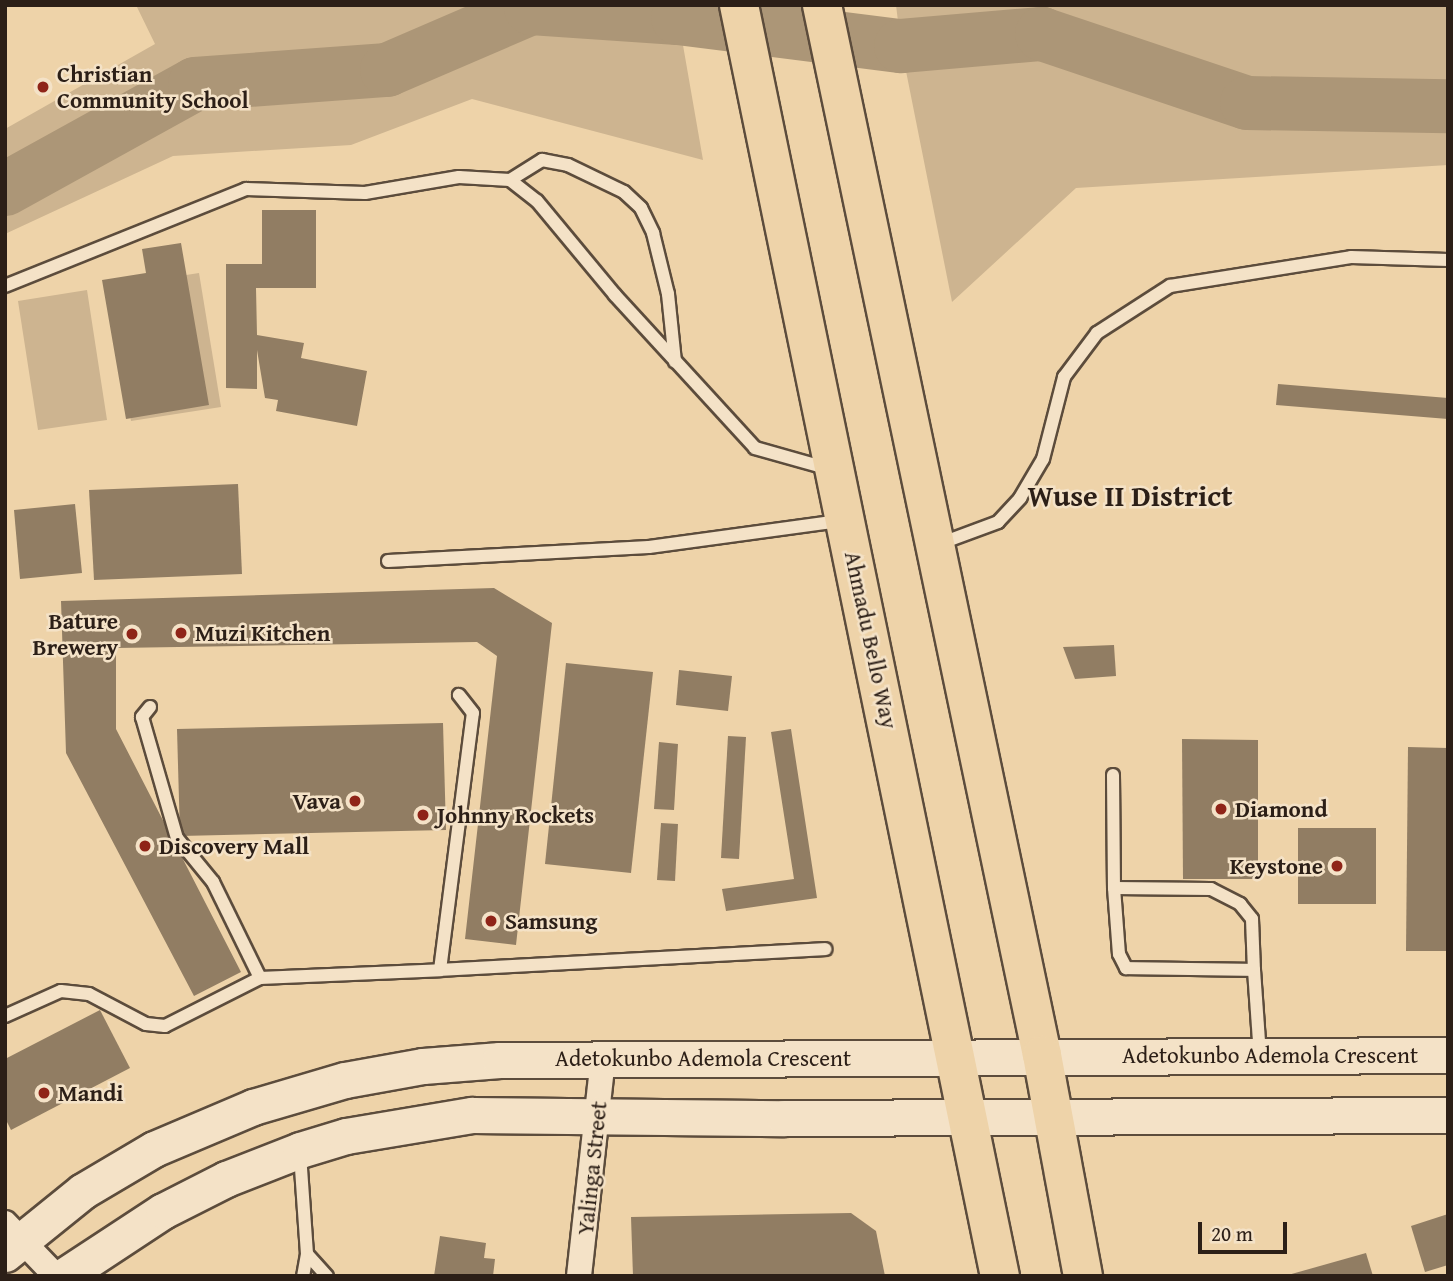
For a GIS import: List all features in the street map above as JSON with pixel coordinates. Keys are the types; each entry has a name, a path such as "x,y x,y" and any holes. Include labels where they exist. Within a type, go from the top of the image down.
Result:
{"main road":[{"name":"Ahmadu Bello Way","path":"739,5 822,397 1000,1276"},
{"path":"822,5 900,390 1042,1055 1083,1276"},
{"name":"Adetokunbo Ademola Crescent","path":"11,1239 83,1191 154,1149 253,1107 345,1080 423,1066 500,1060 1042,1055 1448,1055"},
{"path":"64,1276 163,1212 226,1179 300,1150 346,1136 472,1115 967,1118 1448,1115"}],"street":[{"name":"Yalinga Street","path":"579,1276 603,1059"},
{"path":"11,1239 56,1276"}],"lane":[{"path":"510,180 542,160 568,165 624,192 641,208 653,233 668,294 675,363"},
{"path":"5,286 246,189 365,193 459,177 510,180 537,201 675,363 755,448 836,471"},
{"path":"933,547 998,522 1020,498 1043,459 1064,377 1097,333 1170,286 1351,257 1448,260"},
{"path":"388,561 649,547 846,520"},
{"path":"440,970 473,713 459,695"},
{"path":"150,707 142,718 177,838 213,882 260,978"},
{"path":"1113,775 1114,888 1119,954 1126,968 1254,970"},
{"path":"1114,888 1211,889 1240,905 1252,919 1260,1055"},
{"path":"5,1016 61,991 89,994 146,1024 165,1026 260,978 825,949"},
{"path":"300,1150 307,1254 303,1276"},
{"path":"307,1254 327,1276"}],"shaded area":[{"path":"136,5 676,5 703,160 472,99 351,145 173,156 5,234 5,129 155,44"},
{"path":"896,5 1448,5 1448,165 1076,188 952,302 901,46"},
{"path":"199,273 221,407 131,421 109,287"},
{"path":"87,290 107,420 38,430 18,301"}],"building":[{"path":"262,210 316,210 316,288 256,288 257,335 304,343 301,358 367,371 357,426 276,411 278,400 265,398 257,350 257,389 226,388 226,264 262,264"},
{"path":"181,243 209,405 126,419 102,280 146,273 142,249"},
{"path":"1278,384 1448,398 1448,419 1276,405"},
{"path":"238,484 242,574 94,580 89,490"},
{"path":"75,504 82,573 20,579 14,510"},
{"name":"Discovery Mall","path":"494,588 552,623 516,945 465,939 497,656 477,642 116,648 116,729 241,972 194,996 66,753 61,601"},
{"path":"1114,645 1116,676 1075,679 1063,647"},
{"path":"566,663 653,672 631,873 545,864"},
{"path":"679,670 732,676 728,711 676,705"},
{"name":"Discovery Mall","path":"443,723 446,830 180,836 177,729"},
{"path":"791,729 817,898 726,911 722,889 794,879 771,732"},
{"path":"728,736 746,737 739,859 721,858"},
{"name":"Diamond","path":"1182,739 1258,740 1258,879 1183,879"},
{"path":"659,742 678,744 674,810 654,809"},
{"path":"1408,747 1448,748 1448,951 1406,951"},
{"path":"661,823 678,824 675,881 657,880"},
{"name":"Keystone","path":"1298,828 1376,828 1376,904 1298,904"},
{"name":"Mandi","path":"100,1010 130,1068 11,1130 5,1118 5,1059"},
{"path":"851,1213 876,1231 885,1276 633,1276 631,1217"},
{"path":"1448,1214 1448,1265 1425,1272 1411,1226"},
{"path":"440,1236 486,1243 484,1258 495,1259 493,1276 434,1276"},
{"path":"1366,1253 1373,1276 1288,1276 1288,1275"}],"waterway":[{"path":"5,189 195,84 387,70 531,8 678,18 901,46 1042,34 1247,103 1448,106"}],"place":[{"name":"Christian Community School","path":"43,87"},
{"name":"Muzi Kitchen","path":"181,633"},
{"name":"Bature Brewery","path":"132,634"},
{"name":"Vava","path":"355,801"},
{"name":"Diamond","path":"1221,809"},
{"name":"Johnny Rockets","path":"423,815"},
{"name":"Discovery Mall","path":"145,846"},
{"name":"Keystone","path":"1337,866"},
{"name":"Samsung","path":"491,921"},
{"name":"Mandi","path":"44,1093"}],"district":[{"name":"Wuse II District","path":"1130,495"}]}
